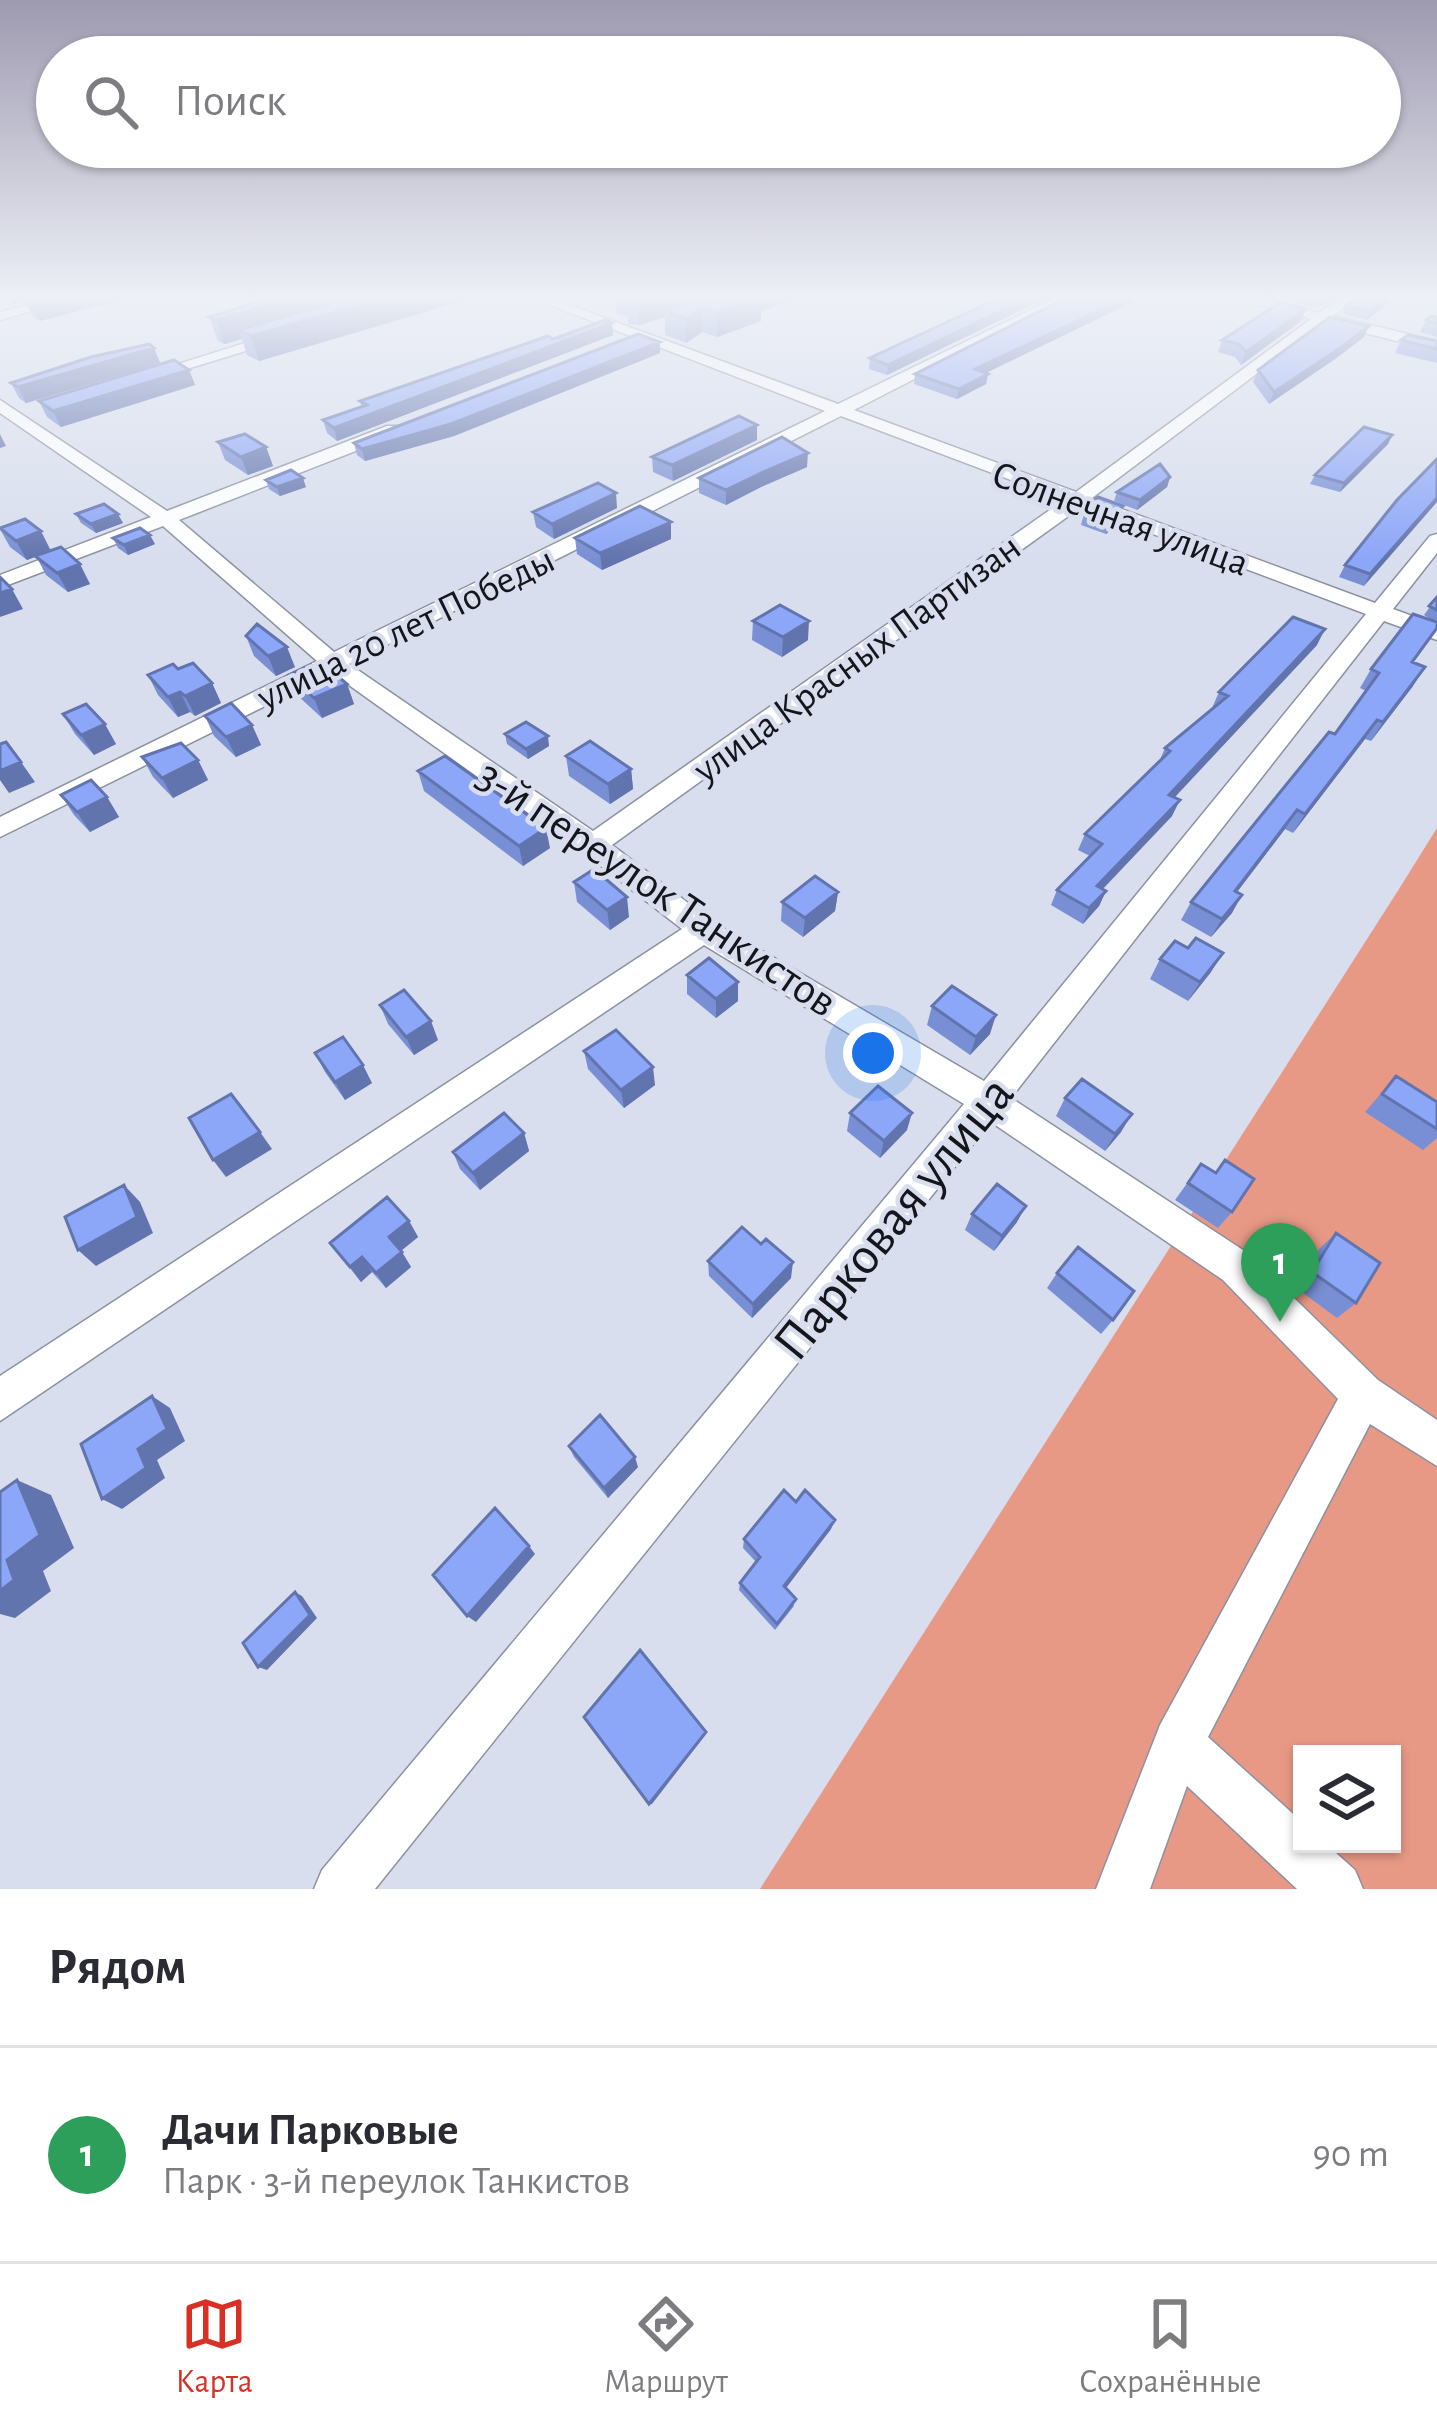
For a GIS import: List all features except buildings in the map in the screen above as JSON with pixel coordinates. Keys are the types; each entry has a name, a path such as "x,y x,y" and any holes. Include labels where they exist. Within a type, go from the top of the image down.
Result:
{"street":[{"name":"Солнечная улица","path":"769,385 1437,634"},
{"name":"улица 20 лет Победы","path":"0,828 892,385"},
{"name":"улица Красных Партизан","path":"593,845 1230,385"},
{"name":"3-й переулок Танкистов","path":"13,413 165,518 333,663 593,845 703,930 988,1101 1235,1267 1363,1395 1437,1445"},
{"path":"0,581 402,427"},
{"name":"Парковая улица","path":"340,1889 988,1101 1437,540"},
{"path":"0,1400 703,930"},
{"path":"1123,1889 1178,1743 1363,1395"},
{"path":"1178,1743 1336,1889"}],"shaded area":[{"path":"1437,828 1437,1889 760,1889"}],"place":[{"name":"Дачи Парковые","path":"1280,1322"}]}
